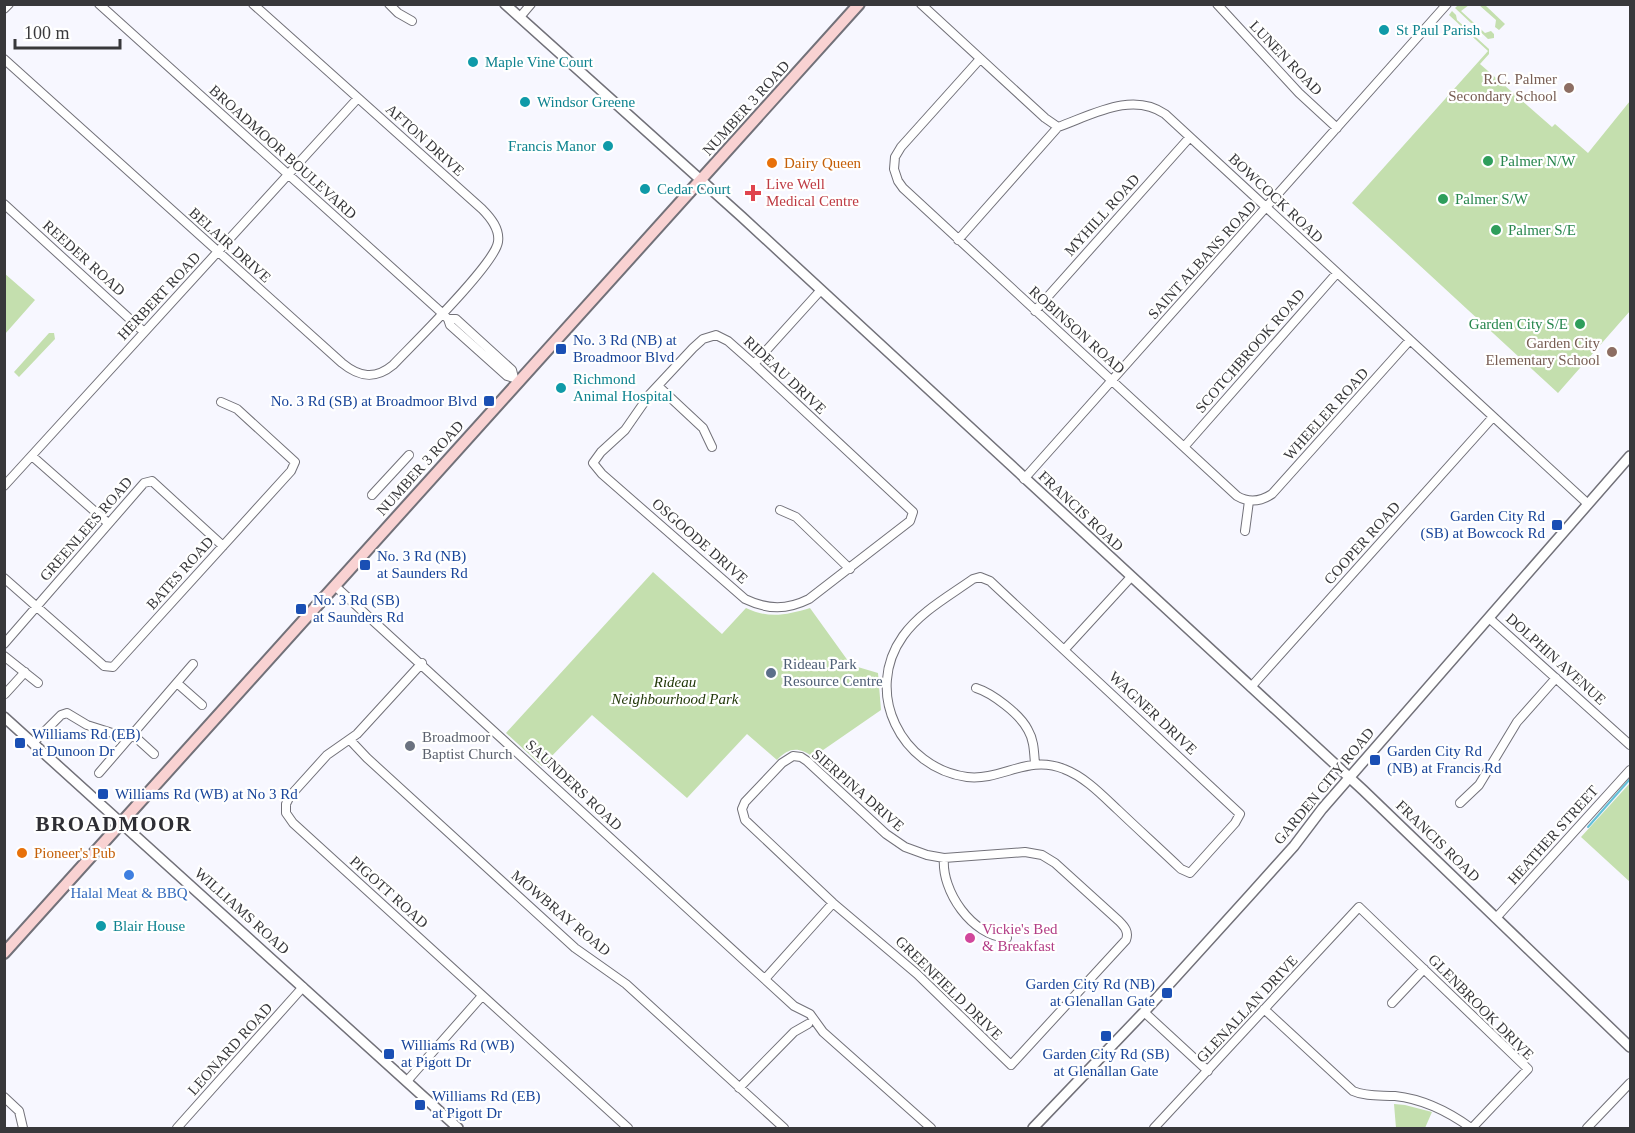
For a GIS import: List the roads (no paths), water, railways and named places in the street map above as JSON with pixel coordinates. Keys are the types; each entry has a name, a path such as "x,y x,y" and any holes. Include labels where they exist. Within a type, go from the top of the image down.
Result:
{"main road":[{"name":"NUMBER 3 ROAD","path":"4,953 335,586 516,380 701,180 859,4"}],"street":[{"path":"4,9 9,4"},
{"name":"BROADMOOR BOULEVARD","path":"99,4 445,316 456,319 512,370 516,380"},
{"name":"AFTON DRIVE","path":"253,4 482,209 495,226 498,240 492,257 445,316"},
{"path":"389,4 412,21"},
{"name":"FRANCIS ROAD","path":"506,4 701,180 1350,778 1630,1047"},
{"path":"520,17 531,4"},
{"path":"921,4 1058,127 958,240"},
{"name":"LUNEN ROAD","path":"1217,4 1299,93 1337,128"},
{"name":"SAINT ALBANS ROAD","path":"1024,479 1447,4"},
{"name":"BELAIR DRIVE","path":"4,59 342,363 362,375 374,376 387,370 445,316"},
{"name":"ROBINSON ROAD","path":"980,59 901,147 895,163 896,175 903,188 1237,496 1249,501"},
{"name":"HERBERT ROAD","path":"4,486 358,98"},
{"name":"BOWCOCK ROAD","path":"1058,127 1124,104 1140,103 1157,109 1267,207 1588,504"},
{"name":"MYHILL ROAD","path":"1035,310 1190,137"},
{"name":"REEDER ROAD","path":"4,204 144,332"},
{"name":"SCOTCHBROOK ROAD","path":"1184,447 1337,273"},
{"path":"753,364 820,291"},
{"name":"RIDEAU DRIVE","path":"593,463 601,452 625,430 657,386 698,344 711,336 723,337 912,512"},
{"name":"WHEELER ROAD","path":"1249,501 1258,501 1272,494 1410,340"},
{"path":"657,386 703,428 712,447"},
{"name":"BATES ROAD","path":"4,578 104,666 112,667 291,471 295,462 237,409 221,402"},
{"name":"COOPER ROAD","path":"1251,687 1493,417"},
{"path":"372,495 409,455"},
{"path":"32,456 108,523"},
{"name":"GARDEN CITY ROAD","path":"1033,1128 1144,1012 1294,846 1322,809 1630,458"},
{"name":"OSGOODE DRIVE","path":"593,463 602,474 737,593 759,605 771,608 798,605 809,599 910,521 912,512"},
{"name":"GREENLEES ROAD","path":"4,644 144,483 153,481 223,546"},
{"path":"1245,531 1249,501"},
{"path":"780,510 796,517 850,569"},
{"name":"WAGNER DRIVE","path":"980,577 990,581 1065,649 1240,814 1190,873 1181,869 1083,778 1063,768 1035,764 998,775 982,777 969,777 944,771 924,761 913,751 901,738 891,719 886,686 889,664 898,643 906,631 923,616 973,579 980,577"},
{"path":"1065,649 1131,577"},
{"name":"SAUNDERS ROAD","path":"335,586 422,663 765,979 805,1019 823,1032 931,1128"},
{"name":"DOLPHIN AVENUE","path":"1489,618 1630,745"},
{"path":"4,656 38,683"},
{"name":"PIGOTT ROAD","path":"422,663 350,740 327,755 293,792 286,804 286,813 293,823 628,1128"},
{"path":"99,773 194,664"},
{"path":"4,694 25,672"},
{"path":"1460,802 1479,785 1517,722 1556,678"},
{"path":"177,683 202,705"},
{"path":"976,688 994,696 1027,727 1033,745 1035,764"},
{"path":"33,743 61,715 67,712 87,725 130,736 154,754"},
{"name":"WILLIAMS ROAD","path":"4,717 458,1128"},
{"name":"MOWBRAY ROAD","path":"350,740 575,948 626,984 784,1128"},
{"name":"SIERPINA DRIVE","path":"742,812 746,802 782,763 790,757 797,756 807,761 896,841 920,853 944,858 1025,852 1042,855 1055,863 1111,914 1124,927 1128,935"},
{"name":"HEATHER STREET","path":"1496,918 1630,770"},
{"name":"GREENFIELD DRIVE","path":"742,812 748,824 833,903 910,967 1011,1065 1128,935"},
{"path":"944,858 948,886 957,904 986,932 997,938 1006,938"},
{"path":"765,979 833,903"},
{"name":"GLENBROOK DRIVE","path":"1359,907 1528,1069 1472,1128"},
{"name":"GLENALLAN DRIVE","path":"1154,1128 1359,907"},
{"path":"1392,1003 1424,969"},
{"name":"LEONARD ROAD","path":"177,1128 303,987"},
{"path":"407,1081 482,996"},
{"path":"1264,1009 1353,1091 1365,1095 1403,1097 1425,1103 1444,1111 1472,1128"},
{"path":"1144,1012 1208,1071"},
{"path":"739,1088 805,1019"},
{"path":"1587,1128 1630,1083"},
{"path":"4,1096 19,1111 23,1128"}],"waterway":[{"path":"1588,827 1630,779"}],"place":[{"name":"St Paul Parish","path":"1384,30"},
{"name":"Maple Vine Court","path":"473,62"},
{"name":"R.C. Palmer Secondary School","path":"1569,88"},
{"name":"Windsor Greene","path":"525,102"},
{"name":"Francis Manor","path":"608,146"},
{"name":"Palmer N/W","path":"1488,161"},
{"name":"Dairy Queen","path":"772,163"},
{"name":"Cedar Court","path":"645,189"},
{"name":"Live Well Medical Centre","path":"753,193"},
{"name":"Palmer S/W","path":"1443,199"},
{"name":"Palmer S/E","path":"1496,230"},
{"name":"Garden City S/E","path":"1580,324"},
{"name":"No. 3 Rd (NB) at Broadmoor Blvd","path":"561,349"},
{"name":"Garden City Elementary School","path":"1612,352"},
{"name":"Richmond Animal Hospital","path":"561,388"},
{"name":"No. 3 Rd (SB) at Broadmoor Blvd","path":"489,401"},
{"name":"Garden City Rd (SB) at Bowcock Rd","path":"1557,525"},
{"name":"No. 3 Rd (NB) at Saunders Rd","path":"365,565"},
{"name":"No. 3 Rd (SB) at Saunders Rd","path":"301,609"},
{"name":"Rideau Park Resource Centre","path":"771,673"},
{"name":"Williams Rd (EB) at Dunoon Dr","path":"20,743"},
{"name":"Broadmoor Baptist Church","path":"410,746"},
{"name":"Garden City Rd (NB) at Francis Rd","path":"1375,760"},
{"name":"Williams Rd (WB) at No 3 Rd","path":"103,794"},
{"name":"Pioneer's Pub","path":"22,853"},
{"name":"Halal Meat & BBQ","path":"129,875"},
{"name":"Blair House","path":"101,926"},
{"name":"Vickie's Bed & Breakfast","path":"970,938"},
{"name":"Garden City Rd (NB) at Glenallan Gate","path":"1167,993"},
{"name":"Garden City Rd (SB) at Glenallan Gate","path":"1106,1036"},
{"name":"Williams Rd (WB) at Pigott Dr","path":"389,1054"},
{"name":"Williams Rd (EB) at Pigott Dr","path":"420,1105"}],"district":[{"name":"BROADMOOR","path":"114,824"}],"park label":[{"name":"Rideau Neighbourhood Park","path":"675,690"}]}
